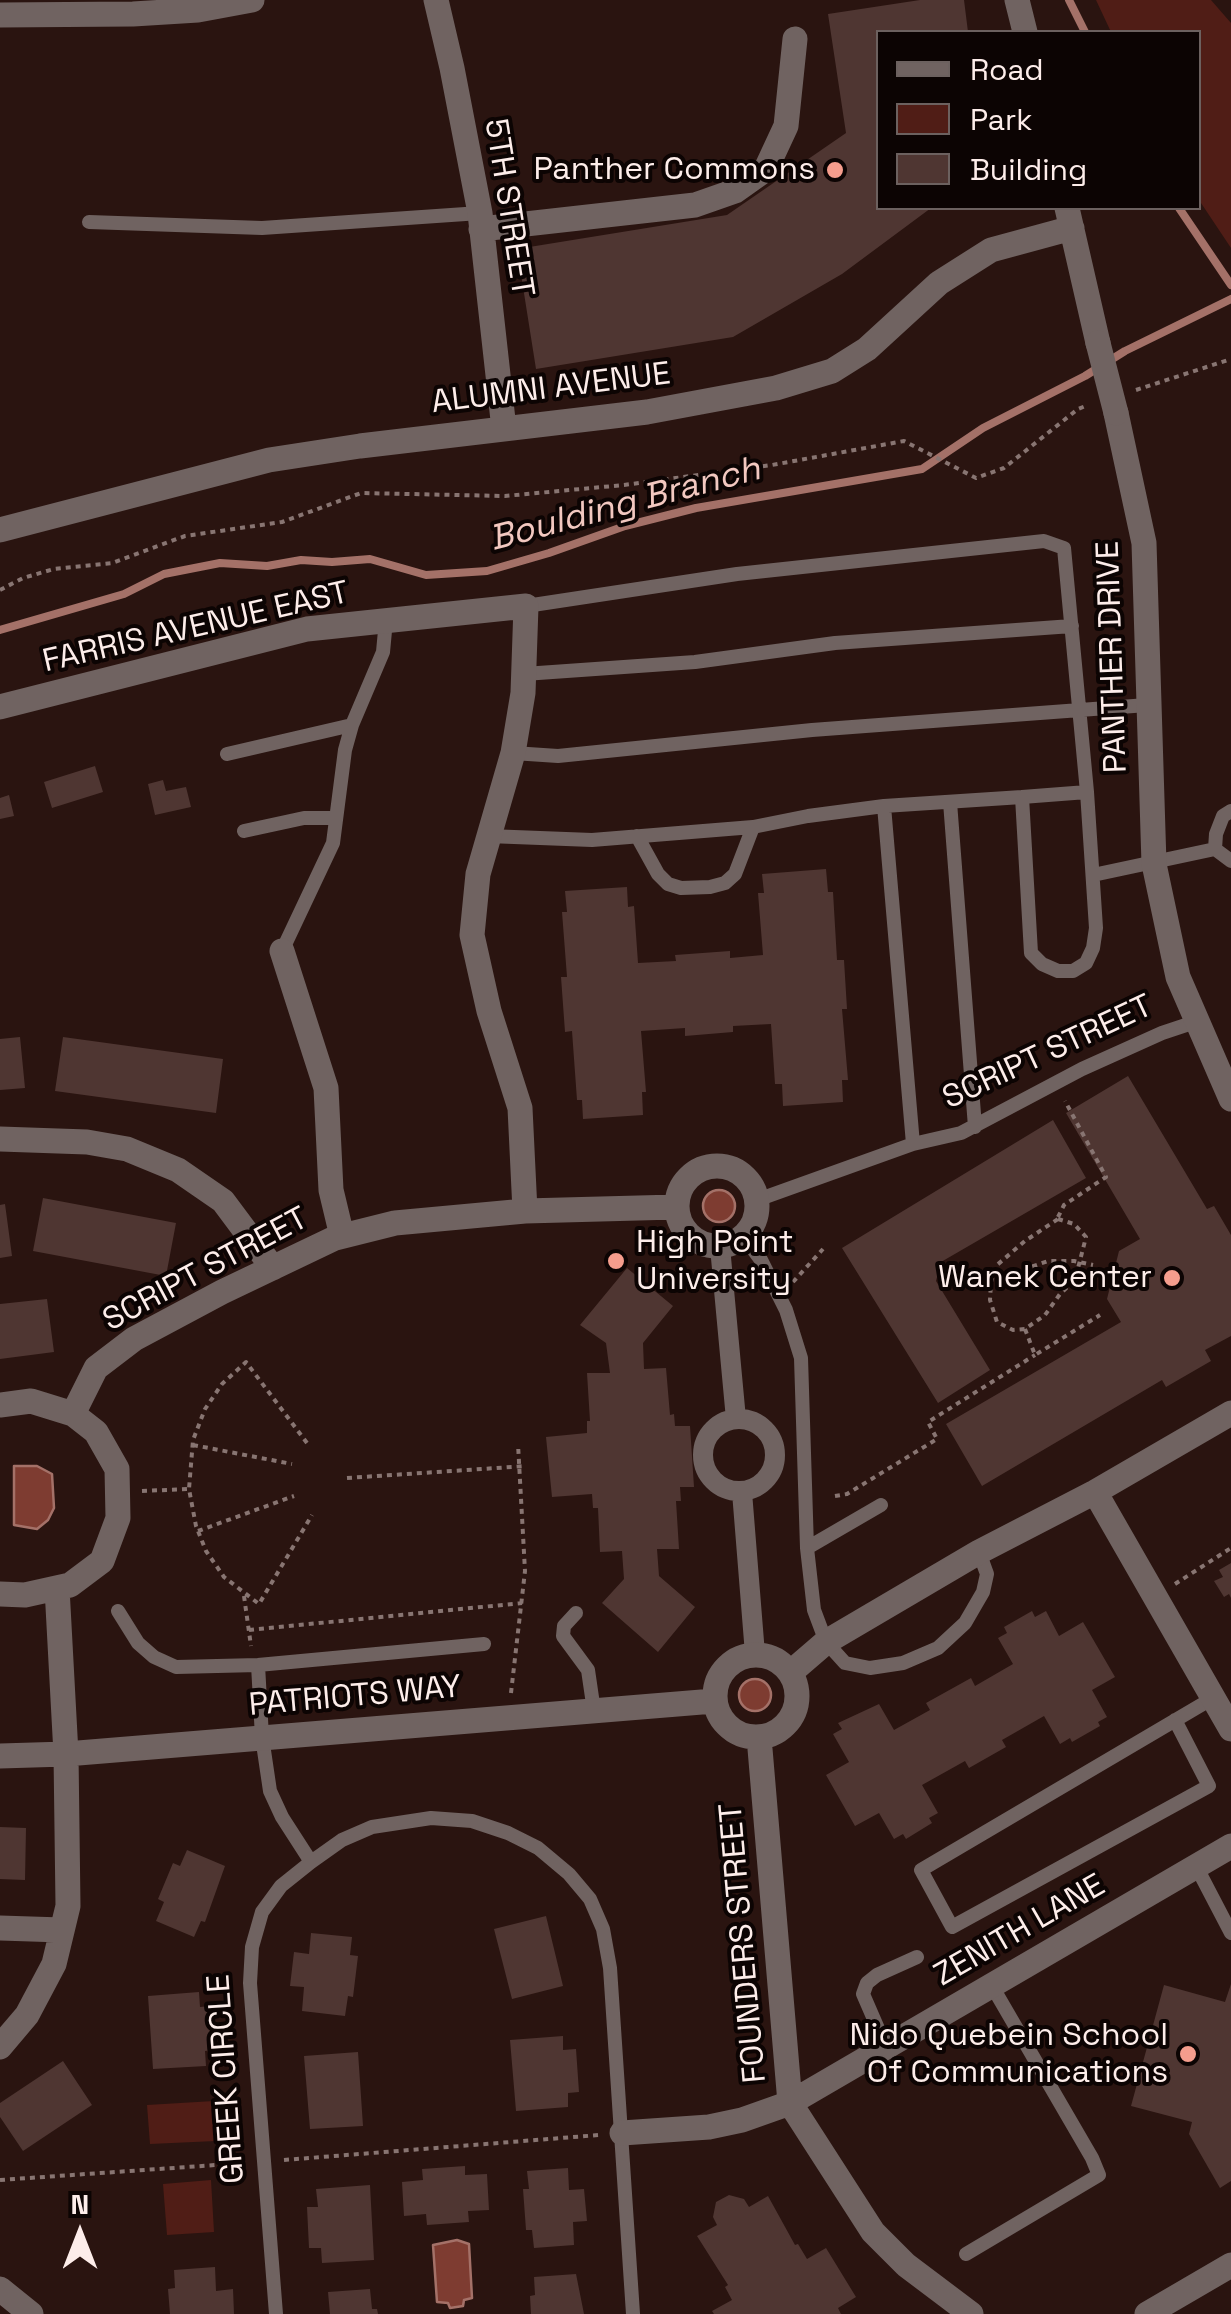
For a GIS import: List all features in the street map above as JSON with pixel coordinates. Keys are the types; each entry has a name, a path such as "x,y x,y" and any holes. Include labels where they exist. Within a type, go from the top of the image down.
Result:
{"street":[{"path":"0,14 134,14 198,10 252,0"},
{"name":"5TH STREET","path":"436,0 480,221 504,428"},
{"path":"1016,0 1024,30"},
{"path":"480,221 696,205 735,191 766,169 786,126 795,38"},
{"name":"PANTHER DRIVE","path":"1070,218 1098,343 1104,408 1144,543 1154,864 1178,977 1231,1099"},
{"name":"ALUMNI AVENUE","path":"0,530 269,460 647,412 776,388 832,370 868,349 957,269 991,250 1070,218"},
{"path":"525,1212 520,1108 489,1012 472,935 478,874 512,752 524,674 526,606"},
{"name":"FARRIS AVENUE EAST","path":"0,707 307,630 526,606"},
{"path":"282,951 326,1088 331,1190 342,1236"},
{"path":"0,1140 100,1144 126,1149 178,1170 223,1201 272,1268"},
{"path":"718,1165 744,1175 757,1200 752,1226 732,1242 706,1246 685,1231 676,1207 684,1182 693,1173 718,1165"},
{"name":"SCRIPT STREET","path":"73,1414 96,1368 134,1339 342,1236 395,1223 525,1212 676,1207"},
{"path":"732,1242 736,1419"},
{"path":"0,1404 32,1402 73,1414 96,1432 117,1470 118,1492 118,1518 102,1561 70,1585 26,1594 0,1594"},
{"path":"790,1673 826,1642 979,1552 1095,1492 1231,1413"},
{"path":"736,1419 749,1420 766,1431 776,1454 764,1482 742,1492 714,1481 703,1458 704,1446 714,1430 736,1419"},
{"path":"742,1492 755,1654"},
{"path":"1095,1492 1230,1724"},
{"path":"0,2047 27,2014 54,1964 68,1906 66,1754 57,1588"},
{"path":"755,1654 768,1657 790,1673 797,1700 793,1714 772,1734 758,1737 734,1732 718,1713 714,1701 715,1687 729,1664 755,1654"},
{"name":"PATRIOTS WAY","path":"0,1756 66,1754 714,1701"},
{"name":"FOUNDERS STREET","path":"758,1737 790,2102 874,2232 906,2264 970,2314"},
{"name":"ZENITH LANE","path":"790,2102 1231,1846"},
{"path":"0,1928 62,1930"},
{"path":"622,2133 708,2127 742,2120 790,2102"},
{"path":"1147,2314 1231,2266"},
{"path":"0,2289 31,2314"}],"lane":[{"path":"90,222 262,228 480,221"},
{"path":"526,606 737,574 1044,542 1064,548 1096,928 1086,963 1073,971 1058,972 1031,954 1022,797"},
{"path":"282,951 333,843 345,750 383,652 386,620"},
{"path":"524,674 695,662 854,642 1072,626"},
{"path":"512,752 558,756 812,730 1147,706"},
{"path":"227,754 352,725"},
{"path":"488,836 554,840 638,836 753,827 884,806 1086,792"},
{"path":"950,802 976,1126"},
{"path":"884,806 913,1144"},
{"path":"1215,848 1222,816 1231,811"},
{"path":"244,831 304,818 336,818"},
{"path":"638,836 658,874 668,884 681,888 710,887 725,883 734,874 753,827"},
{"path":"1094,875 1215,848"},
{"path":"1215,848 1231,860"},
{"name":"SCRIPT STREET","path":"757,1200 913,1144 976,1126 1082,1069 1196,1022"},
{"path":"732,1242 761,1260 786,1310 801,1358 807,1548 814,1610 826,1642 845,1663 870,1668 903,1662 938,1648 965,1623 983,1592 987,1574 979,1552"},
{"path":"807,1548 881,1505"},
{"path":"118,1611 138,1642 154,1657 176,1667 256,1665 484,1644"},
{"path":"576,1612 564,1626 563,1636 588,1670 594,1710"},
{"path":"256,1665 270,1791 311,1862"},
{"path":"1175,1720 1208,1786 952,1927 920,1870 1175,1720 1213,1698"},
{"name":"GREEK CIRCLE","path":"276,2314 250,1984 252,1947 262,1912 281,1886 342,1840 372,1827 430,1818 472,1821 508,1832 538,1848 569,1874 590,1899 604,1928 633,2314"},
{"path":"1196,1866 1231,1932"},
{"path":"886,2047 864,1994 867,1983 917,1957"},
{"path":"966,2254 1099,2176 992,1986"}],"path":[{"path":"1135,390 1231,360"},
{"path":"0,590 23,578 112,562 185,536 282,522 361,493 505,496 624,485 772,465 904,441 976,478 1004,468 1078,408 1104,408"},
{"path":"1058,1219 1074,1224 1086,1237 1075,1280 1045,1316 1025,1329 1013,1330 997,1322 990,1300 997,1265 1025,1240 1058,1219 1064,1205 1106,1177 1065,1101"},
{"path":"792,1282 824,1249"},
{"path":"958,1271 991,1282 1012,1280 1028,1268 1048,1261 1093,1265"},
{"path":"835,1496 847,1494 937,1440 928,1422 1100,1316"},
{"path":"1025,1329 1035,1355"},
{"path":"307,1443 246,1362 222,1384 205,1409 193,1445 189,1489 198,1531 224,1577 258,1604 312,1515"},
{"path":"510,1717 526,1571 523,1466 518,1444"},
{"path":"193,1445 292,1464"},
{"path":"346,1478 523,1466"},
{"path":"118,1492 189,1489"},
{"path":"198,1531 294,1496"},
{"path":"1163,1610 1180,1600 1172,1585 1231,1548"},
{"path":"244,1594 256,1665"},
{"path":"249,1630 522,1603"},
{"path":"0,2180 622,2133"}],"green space":[{"path":"1096,0 1211,0 1231,23 1231,248 1201,203 1201,30 1110,30"},
{"path":"214,2101 216,2141 150,2144 147,2105"},
{"path":"211,2180 214,2232 167,2235 163,2184"}],"shaded area":[{"path":"719,1190 731,1194 735,1206 731,1218 719,1222 707,1218 703,1206 707,1194"},
{"path":"14,1466 37,1466 52,1474 54,1508 37,1529 14,1525"},
{"path":"755,1679 766,1684 771,1695 766,1706 755,1711 744,1706 739,1695 744,1684"},
{"path":"457,2240 469,2244 472,2298 464,2300 463,2306 450,2308 448,2303 437,2302 433,2245"}],"building":[{"name":"Panther Commons","path":"920,0 964,0 968,30 876,30 876,210 928,210 842,274 733,337 536,369 517,249 727,215 846,133 828,14"},
{"path":"95,766 103,792 52,808 44,782"},
{"path":"163,780 166,791 186,787 191,807 155,815 148,784"},
{"path":"9,795 14,816 0,819 0,798"},
{"path":"826,869 828,892 833,892 837,960 844,960 847,1009 842,1009 848,1080 842,1080 843,1102 783,1106 782,1084 775,1084 771,1024 733,1026 733,1032 685,1036 685,1028 641,1031 646,1092 642,1092 643,1115 583,1119 582,1100 577,1100 572,1031 565,1032 561,977 567,977 562,912 567,912 565,891 627,887 628,907 634,906 638,963 676,961 675,955 730,951 730,958 763,955 758,893 764,893 762,874"},
{"path":"20,1037 25,1088 0,1090 0,1039"},
{"path":"63,1037 223,1059 216,1113 55,1091"},
{"name":"Wanek Center","path":"1128,1076 1207,1209 1214,1206 1231,1235 1231,1336 1205,1350 1211,1361 1166,1387 1162,1380 982,1486 946,1424 1121,1322 1107,1299 1119,1251 1140,1239 1066,1113"},
{"path":"1053,1120 1086,1178 941,1262 936,1281 990,1370 938,1403 842,1248"},
{"path":"43,1198 176,1223 166,1276 33,1251"},
{"path":"5,1204 12,1256 0,1258 0,1205"},
{"path":"627,1268 673,1306 643,1343 644,1369 666,1368 670,1415 674,1414 675,1426 690,1426 694,1487 680,1487 681,1501 676,1501 679,1549 657,1549 659,1576 695,1607 658,1652 602,1603 624,1579 622,1551 600,1552 598,1508 593,1508 592,1494 552,1497 546,1437 587,1433 587,1373 610,1373 606,1343 580,1325"},
{"path":"47,1299 54,1352 0,1359 0,1304"},
{"path":"1231,1563 1231,1598 1229,1594 1224,1597 1214,1581 1223,1577 1219,1570"},
{"path":"1032,1611 1035,1617 1046,1611 1059,1636 1083,1622 1115,1677 1092,1690 1107,1717 1098,1722 1100,1726 1072,1742 1070,1738 1060,1744 1044,1716 1002,1740 1006,1747 969,1768 965,1761 922,1785 938,1813 929,1818 932,1823 906,1839 903,1834 894,1839 879,1813 855,1826 826,1775 849,1762 833,1734 842,1729 838,1723 879,1704 894,1730 930,1710 926,1703 971,1678 975,1686 1013,1664 998,1638 1007,1633 1004,1627"},
{"path":"0,1827 26,1828 25,1880 0,1879"},
{"path":"187,1850 225,1866 205,1922 201,1921 194,1937 156,1921 164,1902 158,1899 173,1863 180,1866"},
{"path":"546,1916 563,1986 512,1999 494,1929"},
{"path":"311,1933 352,1937 350,1955 358,1956 353,1997 348,1996 345,2016 302,2011 304,1987 290,1986 294,1952 309,1954"},
{"name":"Nido Quebein School Of Communications","path":"1231,1984 1231,2181 1220,2188 1189,2134 1192,2122 1131,2106 1164,1985 1225,2002"},
{"path":"199,1992 200,2007 211,2006 214,2050 205,2051 206,2066 153,2069 148,1996"},
{"path":"563,2036 563,2050 576,2049 579,2092 568,2093 568,2107 516,2111 510,2040"},
{"path":"358,2052 363,2126 310,2129 304,2056"},
{"path":"63,2061 92,2105 23,2151 0,2117 0,2103"},
{"path":"465,2166 465,2175 487,2174 489,2210 468,2211 469,2222 427,2225 426,2214 404,2216 402,2182 423,2180 422,2169"},
{"path":"568,2168 569,2190 584,2189 587,2221 573,2222 574,2245 534,2248 532,2230 526,2230 523,2189 529,2189 527,2171"},
{"path":"370,2185 374,2260 322,2263 321,2248 309,2248 307,2207 318,2207 316,2189"},
{"path":"729,2195 744,2199 749,2207 768,2196 807,2259 826,2248 856,2297 838,2308 841,2314 714,2314 712,2311 732,2300 725,2287 728,2285 697,2236 717,2225 713,2217 716,2202"},
{"path":"215,2267 216,2291 233,2289 234,2314 170,2314 168,2289 175,2288 174,2270"},
{"path":"576,2274 584,2314 531,2314 534,2277"},
{"path":"370,2289 372,2309 377,2309 378,2314 330,2314 328,2292"}],"waterway":[{"path":"1069,0 1084,30"},
{"path":"1180,210 1231,285"},
{"name":"Boulding Branch","path":"0,630 124,594 164,574 220,563 267,566 301,560 370,559 426,575 487,571 625,526 696,508 922,469 983,428 1231,299"}],"place":[{"name":"Panther Commons","path":"835,170"},
{"name":"High Point University","path":"616,1261"},
{"name":"Wanek Center","path":"1172,1278"},
{"name":"Nido Quebein School Of Communications","path":"1188,2054"}]}
